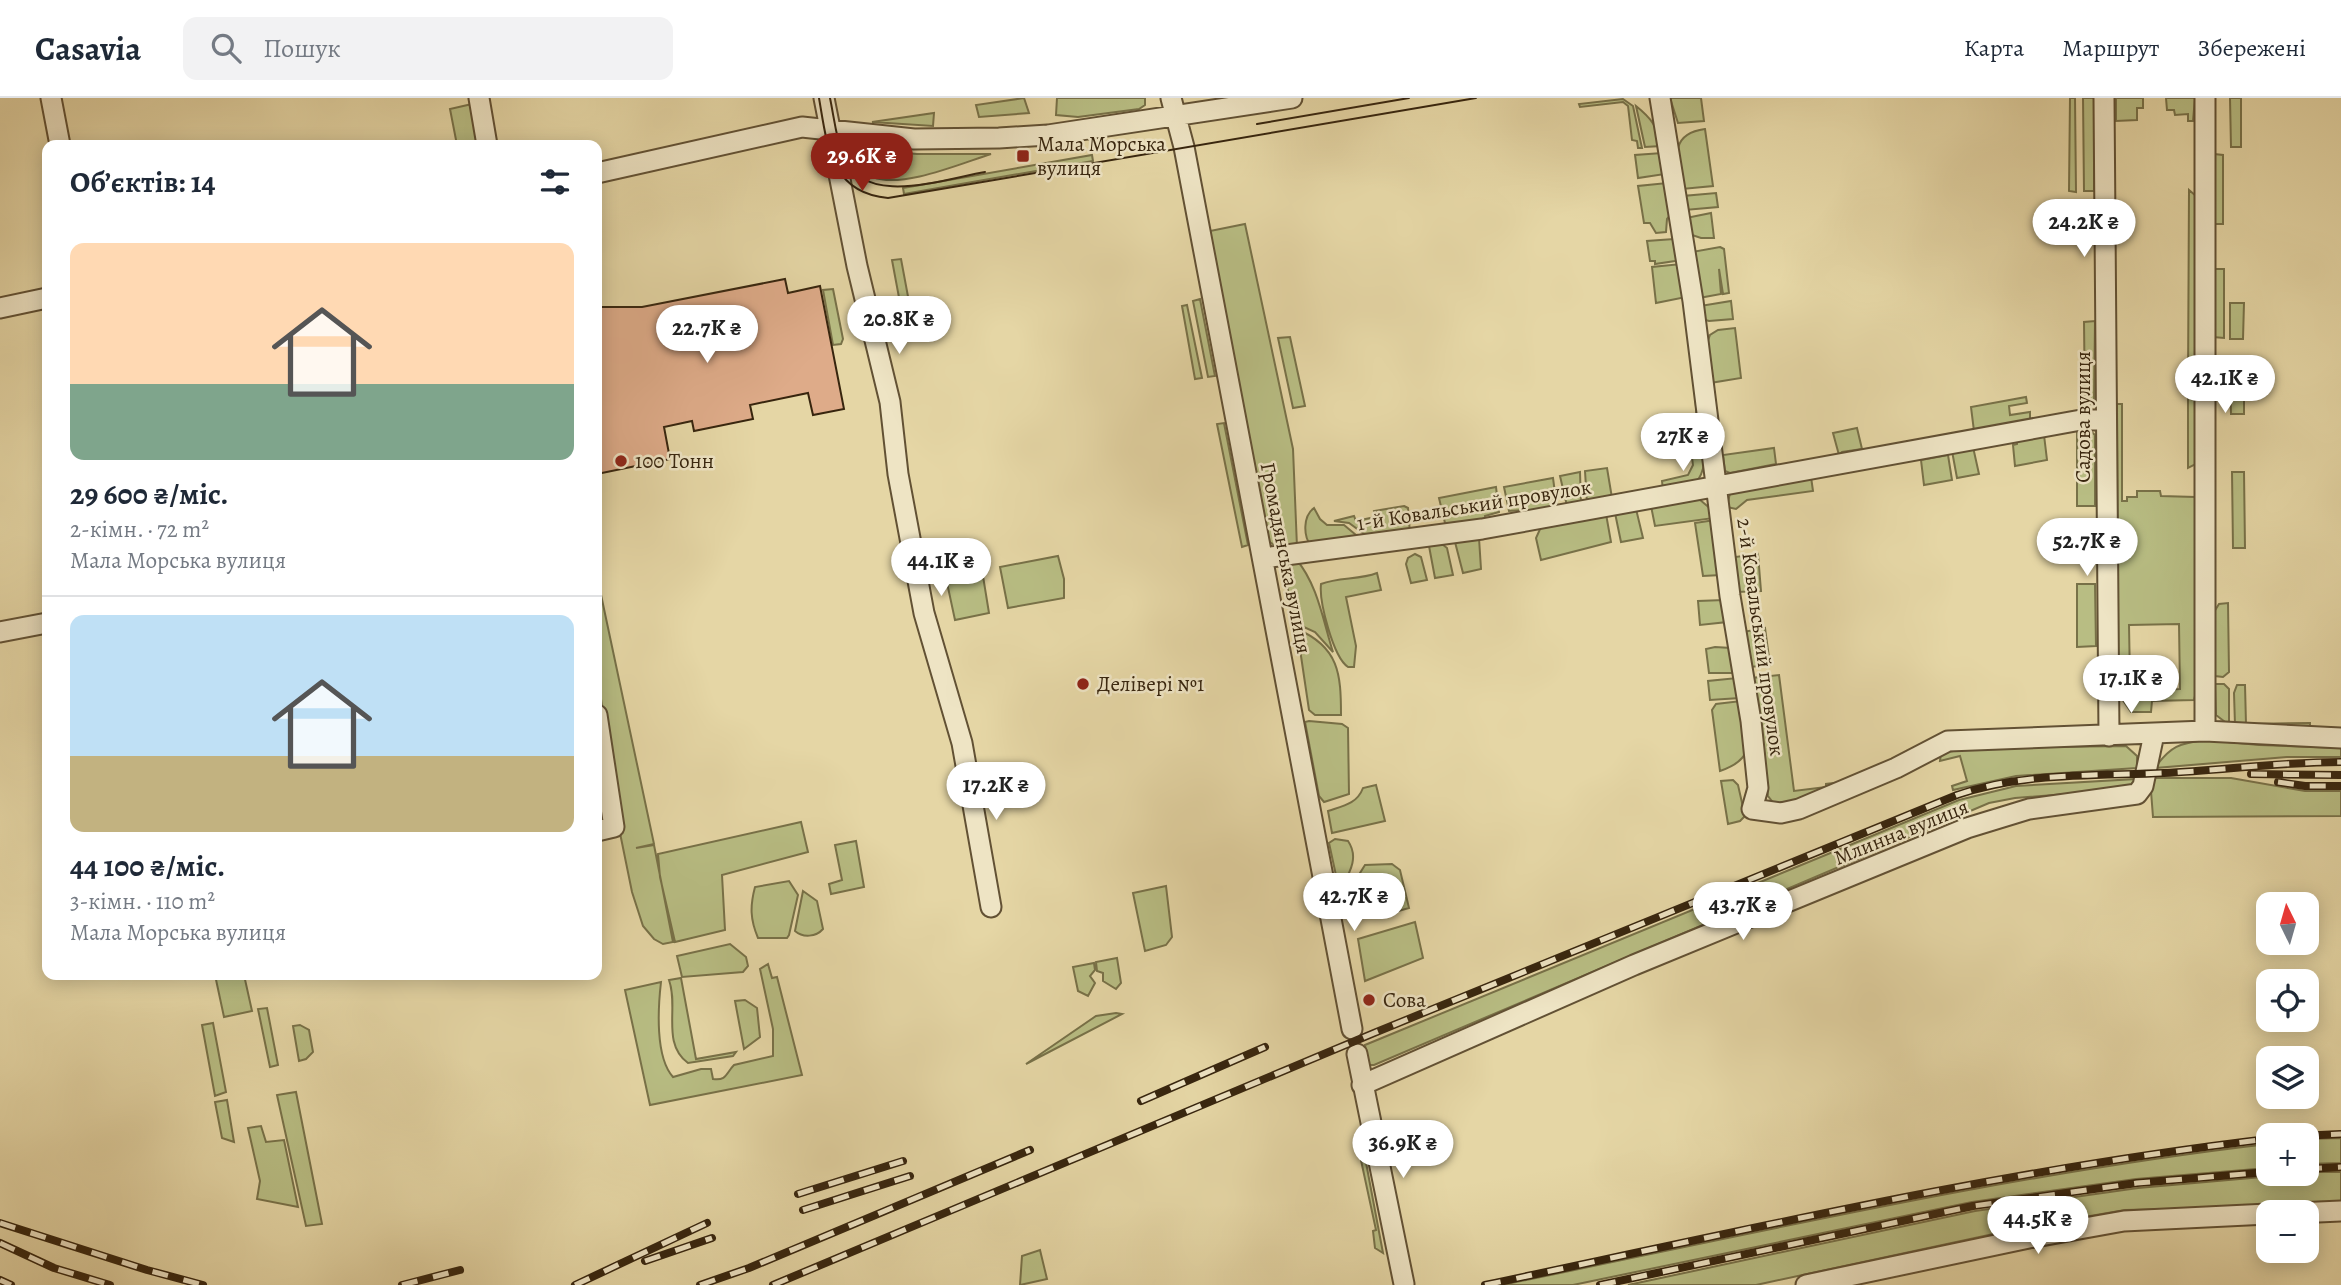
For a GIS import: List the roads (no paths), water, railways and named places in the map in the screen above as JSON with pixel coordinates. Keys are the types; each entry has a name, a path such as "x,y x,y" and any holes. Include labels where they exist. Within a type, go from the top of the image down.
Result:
{"street":[{"path":"51,98 59,140"},
{"path":"479,98 486,140"},
{"path":"824,98 857,266 890,402 898,474 924,612 962,743 991,907"},
{"path":"602,172 813,127 914,139 1048,135 1172,108 1292,98"},
{"name":"2-й Ковальський провулок","path":"1660,98 1693,302 1755,757 1758,788 1752,809 1781,813 1799,808 1896,768 1948,741 2109,736"},
{"name":"Садова вулиця","path":"2104,98 2109,736"},
{"path":"2205,98 2205,731"},
{"name":"Громадянська вулиця","path":"1172,108 1184,147 1352,1029"},
{"path":"0,308 42,299"},
{"name":"1-й Ковальський провулок","path":"1263,558 1423,539 2081,420 2105,420"},
{"path":"0,632 42,624"},
{"path":"2109,736 2205,731 2341,737"},
{"name":"Млинна вулиця","path":"1362,1085 1634,965 1967,828 2029,809 2137,794 2143,786 2154,734"},
{"path":"602,786 605,829"},
{"path":"1357,1054 1404,1284"},
{"path":"2319,1212 2341,1211"},
{"path":"1806,1285 2124,1221 2256,1215"}],"tram line":[{"path":"819,98 829,149 843,176 854,187 888,198 1476,98"},
{"path":"830,98 843,156 853,172 868,181 886,186 906,186 985,172"},
{"path":"1257,124 1409,98"}],"railway":[{"path":"773,1285 1374,1033 1957,795 2008,782 2034,779 2341,762"},
{"path":"2251,774 2341,775"},
{"path":"2278,782 2305,786 2341,786"},
{"path":"1141,1101 1265,1047"},
{"path":"2319,1135 2341,1134"},
{"path":"1485,1285 1973,1184 2256,1141"},
{"path":"700,1285 749,1268 1030,1150"},
{"path":"798,1194 903,1161"},
{"path":"2319,1168 2341,1167"},
{"path":"1600,1285 1973,1206 2137,1183 2256,1173"},
{"path":"803,1210 910,1176"},
{"path":"0,1223 203,1285"},
{"path":"575,1285 707,1223"},
{"path":"645,1261 712,1238"},
{"path":"0,1243 54,1268 110,1285"},
{"path":"402,1285 460,1270"},
{"path":"0,1280 11,1285"}],"place":[{"name":"Мала Морська вулиця","path":"1023,156"},
{"name":"100 Тонн","path":"621,461"},
{"name":"Делівері №1","path":"1083,684"},
{"name":"Сова","path":"1369,1000"}]}
